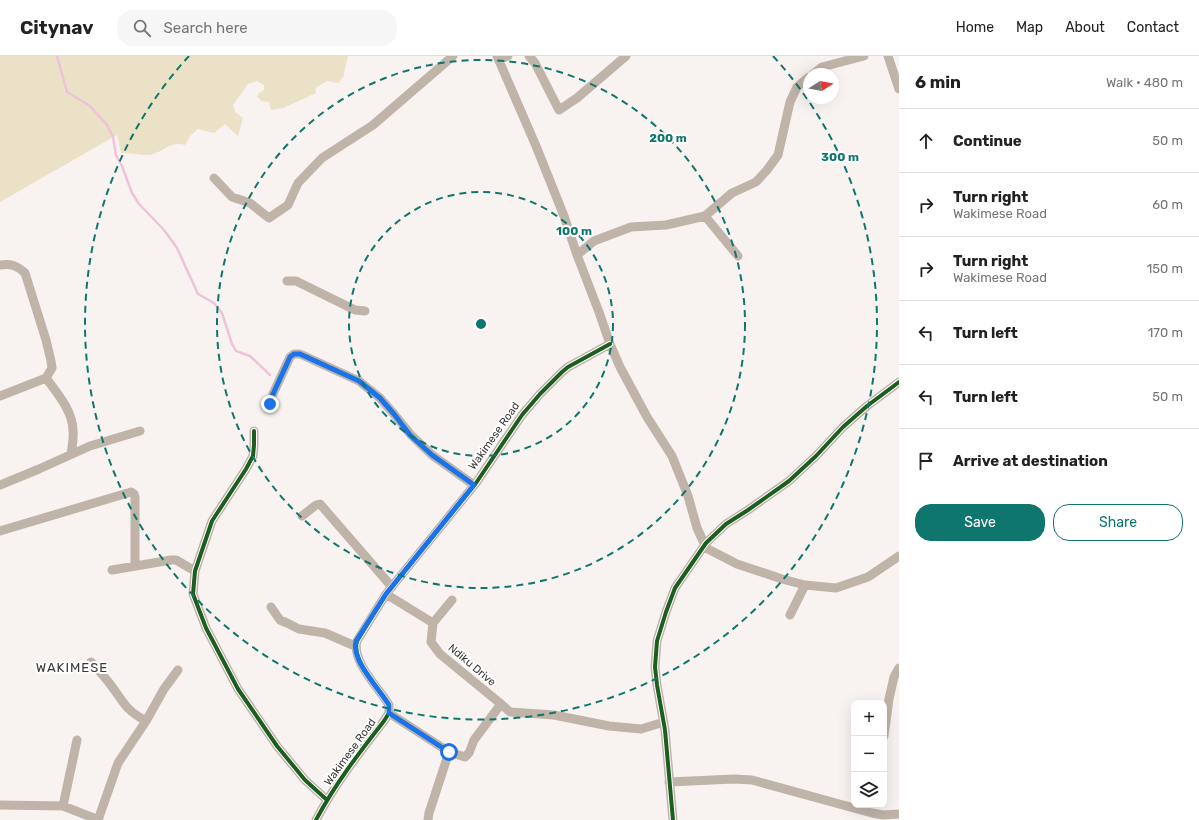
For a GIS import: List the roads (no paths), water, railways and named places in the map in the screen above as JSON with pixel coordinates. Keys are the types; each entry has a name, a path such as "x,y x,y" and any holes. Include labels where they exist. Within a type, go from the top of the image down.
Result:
{"street":[{"path":"214,178 232,197 250,203 269,218 288,205 298,183 322,158 373,125 453,56"},
{"path":"508,56 498,58 564,216 610,344 620,367 647,416 672,456 688,496 697,528 705,545 737,564 806,586 836,588 868,577 899,556"},
{"path":"529,56 535,63 559,110 577,98 626,56"},
{"path":"821,68 864,56"},
{"path":"888,56 899,89"},
{"path":"577,255 594,241 631,227 666,225 706,216 732,193 756,182 768,170 778,155 789,106 797,87 803,82"},
{"path":"706,216 738,256"},
{"path":"0,265 9,263 25,273 46,340 52,368 46,378 0,396"},
{"path":"287,281 296,281 355,310 364,311"},
{"name":"Wakimese Road","path":"316,820 348,768 389,713 389,705 359,660 355,651 356,641 389,591 474,485 522,415 540,394 568,367 610,344"},
{"path":"270,404 290,357 294,354 300,354 359,381 380,398 410,435 432,455 474,485"},
{"path":"46,378 61,399 70,417 73,430 72,454"},
{"path":"673,820 664,722 655,667 657,642 675,588 705,545 726,524 789,481 816,456 843,427 867,406 899,382"},
{"path":"0,485 90,446 140,431"},
{"path":"254,431 253,456 246,470 212,520 196,571 194,594 198,610 206,628 238,689 282,752 305,780 327,800"},
{"path":"0,532 131,492 135,497 135,566"},
{"path":"302,516 316,505 320,504 389,591 433,623 452,600"},
{"path":"112,570 176,560 196,571"},
{"path":"790,616 806,586"},
{"path":"271,607 280,620 287,624 299,629 325,632 355,646"},
{"name":"Ndiku Drive","path":"433,623 431,642 433,646 440,654 510,712 554,715 609,726 641,729 664,722"},
{"path":"91,662 110,684 127,709 146,721"},
{"path":"887,714 894,677 899,668"},
{"path":"0,805 63,806 99,820 118,763 146,721 164,689 178,670"},
{"path":"389,713 449,752 465,757 474,740 501,704"},
{"path":"63,806 77,740"},
{"path":"428,820 449,752"},
{"path":"669,782 734,779 752,780 873,813 883,815 899,814"}],"waterway":[{"path":"57,56 67,92 90,106 107,125 113,137 116,155 122,166 132,193 139,204 164,230 177,248 198,294 214,303 222,313 232,344 236,351 250,356 270,375"}],"district":[{"name":"WAKIMESE","path":"72,667"}]}
